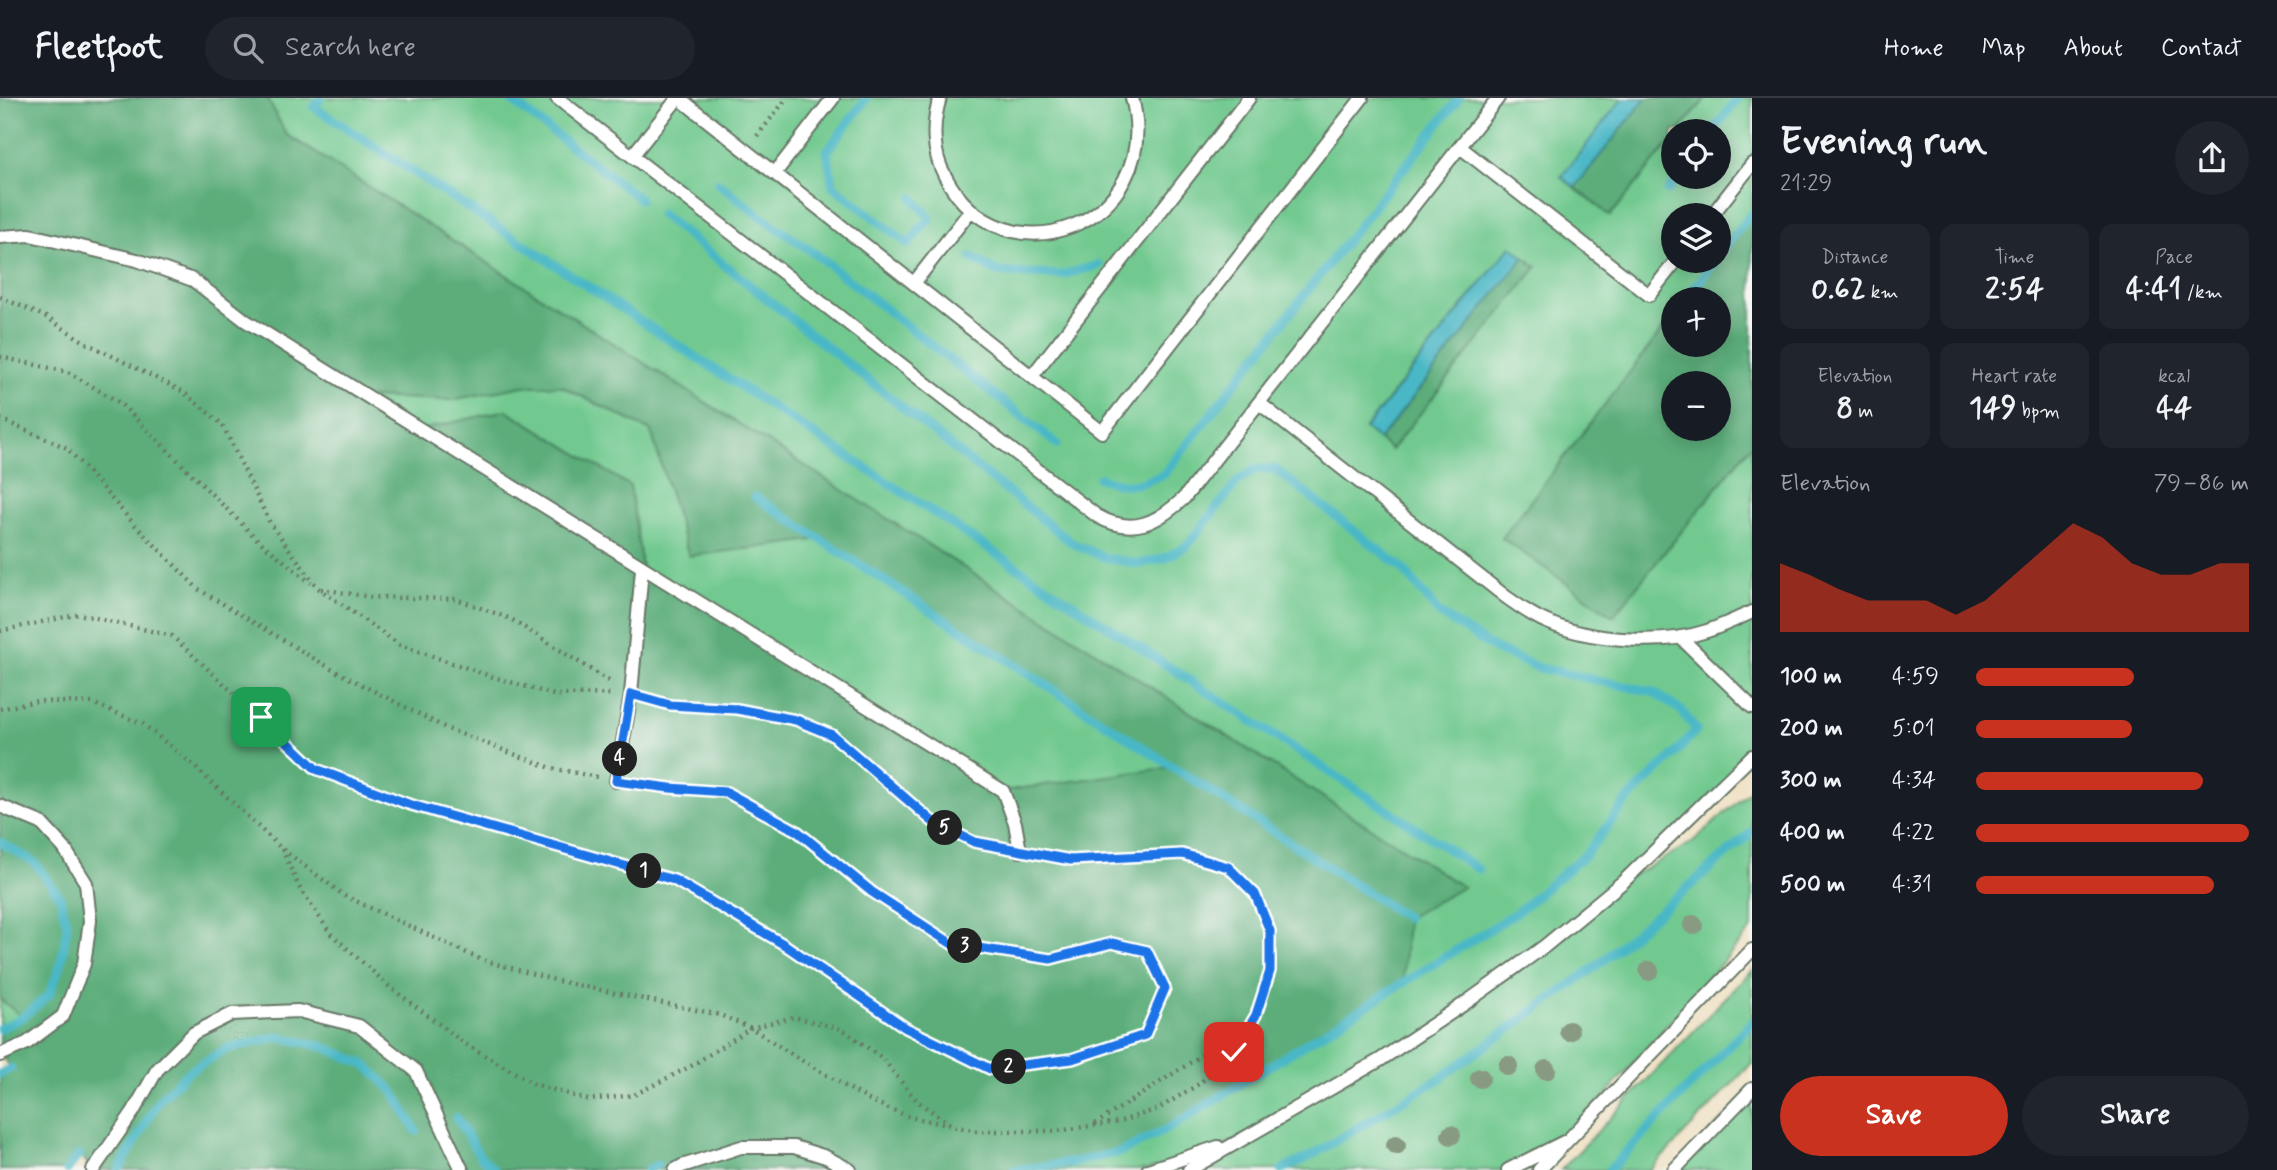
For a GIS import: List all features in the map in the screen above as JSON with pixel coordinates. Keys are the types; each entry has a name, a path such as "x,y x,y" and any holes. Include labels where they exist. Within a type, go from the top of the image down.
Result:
{"lane":[{"path":"557,98 1106,521 1131,525 1147,524 1165,515 1184,498 1498,98"},
{"path":"632,156 678,98 1102,432 1362,98"},
{"path":"775,173 834,98"},
{"path":"940,98 934,129 936,150 951,189 971,210 998,226 1017,232 1038,233 1068,228 1095,215 1112,200 1125,182 1138,139 1137,116 1132,98"},
{"path":"1032,376 1250,98"},
{"path":"1460,147 1649,295 1666,273"},
{"path":"1721,203 1752,164"},
{"path":"914,283 971,210"},
{"path":"0,237 30,235 44,238 137,260 193,281 246,321 1003,791 1015,823 1020,851"},
{"path":"1259,403 1523,609 1547,622 1594,635 1624,638 1680,637 1705,632 1752,612"},
{"path":"616,781 631,694 642,569"},
{"path":"1680,637 1752,707"},
{"path":"1189,1170 1380,1060 1545,946 1624,881 1752,756"},
{"path":"0,806 41,823 64,848 86,883 90,921 84,964 63,1016 27,1044 0,1055"},
{"path":"1539,1170 1752,950"},
{"path":"93,1170 158,1070 194,1033 232,1014 298,1011 359,1026 416,1072 462,1170"},
{"path":"1674,1170 1751,1091"},
{"path":"1148,1170 1252,1135"},
{"path":"1508,1170 1568,1140"},
{"path":"676,1170 741,1147 794,1147 826,1157 850,1170"}],"path":[{"path":"746,150 787,98"},
{"path":"0,297 47,317 86,343 182,391 222,424 270,523 318,588 370,597 456,600 467,603 511,619 571,659 631,694 670,705 737,709 796,720 832,735 932,821 974,842 1071,860 1182,854 1228,867 1255,894 1270,931 1270,971 1256,1015 1234,1052 1199,1084 1158,1109 1118,1122 1057,1131 977,1131 910,1117 869,1100 796,1058 751,1028 720,1016 558,981 482,960 345,896 282,849 192,764 143,724 92,704 37,701 0,709"},
{"path":"0,356 68,372 120,403 259,541 318,588 400,645 554,695 631,694"},
{"path":"0,419 67,448 135,525 198,589 324,664 448,729 551,768 616,781 726,792 797,831 872,892 952,944 1051,959 1112,943 1147,951 1165,988 1145,1035 1072,1059 990,1069 906,1028 785,945 674,880 408,804 316,769 172,636 79,614 0,631"},
{"path":"282,849 299,887 331,934 390,988 464,1042 534,1084 588,1100 634,1095 691,1066 751,1028 794,1017 842,1029 882,1058 916,1101 954,1126"},
{"path":"1092,1126 1250,1024"}],"green space":[{"path":"0,98 267,98 286,134 1463,887 1407,918 1403,983 1171,1127 1121,1152 1014,1170 94,1170 79,1155 67,1170 0,1170 0,1074 10,1068 0,1054 0,1029 22,1017 0,999","holes":["523,386 562,386 651,431 689,556 821,539 1173,767 1003,791 642,569 630,486 506,410 421,430 370,397 451,400"]},
{"path":"267,98 1623,98 1561,177 1610,216 1661,154 1661,189 1731,189 1731,119 1689,119 1706,98 1752,98 1752,213 1731,240 1731,203 1661,203 1661,273 1706,273 1695,287 1661,287 1661,332 1503,538 1613,616 1752,444 1752,756 1627,879 1691,843 1752,789 1752,929 1539,1170 1189,1170 1246,1138 1148,1170 1014,1170 1121,1152 1171,1127 1407,918 1463,887 286,134","holes":["1510,247 1537,267 1391,449 1365,428"]},
{"path":"1646,98 1706,98 1689,119 1661,119 1661,154 1610,216 1575,187"},
{"path":"1752,213 1752,444 1613,616 1502,538 1661,332 1661,357 1731,357 1731,287 1695,287 1706,273 1731,273 1731,240"},
{"path":"1524,257 1537,267 1391,450 1379,440"},
{"path":"523,386 561,386 651,431 689,556 821,539 1174,767 1003,791 642,569 630,486 507,410 421,430 368,397 451,400"},
{"path":"1752,970 1752,1063 1650,1170 1561,1170"},
{"path":"0,999 23,1017 0,1029"},
{"path":"1752,1089 1752,1170 1674,1170"}],"water":[{"path":"1623,98 1646,98 1575,187 1561,177"},
{"path":"1511,246 1524,257 1379,440 1365,429"}],"waterway":[{"path":"321,98 314,107 1478,869"},
{"path":"508,98 640,199"},
{"path":"867,98 827,151 833,186 908,244 930,218 913,198"},
{"path":"1099,478 1132,485 1164,474 1459,98"},
{"path":"1722,119 1738,98"},
{"path":"718,183 813,252 1057,444"},
{"path":"1731,240 1752,213"},
{"path":"661,214 1072,543 1106,558 1139,564 1165,558 1187,546 1238,481 1256,469 1275,469 1402,568 1440,614 1493,648 1539,668 1653,692 1682,711 1696,730 1629,798 1586,854 1516,913 1171,1127 1121,1152 1014,1170"},
{"path":"971,257 997,272 1026,274 1062,275 1099,265"},
{"path":"1695,287 1706,273"},
{"path":"755,497 1407,918"},
{"path":"1282,1170 1309,1157 1439,1079 1598,965 1752,832"},
{"path":"0,842 35,863 60,897 67,927 61,964 49,995 23,1017 0,1029"},
{"path":"1609,1170 1752,1022"},
{"path":"119,1170 159,1100 188,1072 226,1049 278,1037 322,1046 366,1065 393,1091 416,1131"},
{"path":"0,1074 11,1068"},
{"path":"456,1117 479,1155 494,1170"},
{"path":"67,1170 79,1155"},
{"path":"648,1170 657,1165"}],"route":[{"path":"261,717 316,769 408,804 674,880 785,945 906,1028 990,1069 1072,1059 1145,1035 1165,988 1147,951 1112,943 1051,959 952,944 872,892 797,831 726,792 616,781 631,694 670,705 737,709 796,720 832,735 932,821 974,842 1071,860 1182,854 1228,867 1255,894 1270,931 1270,971 1256,1015 1234,1052"}]}
